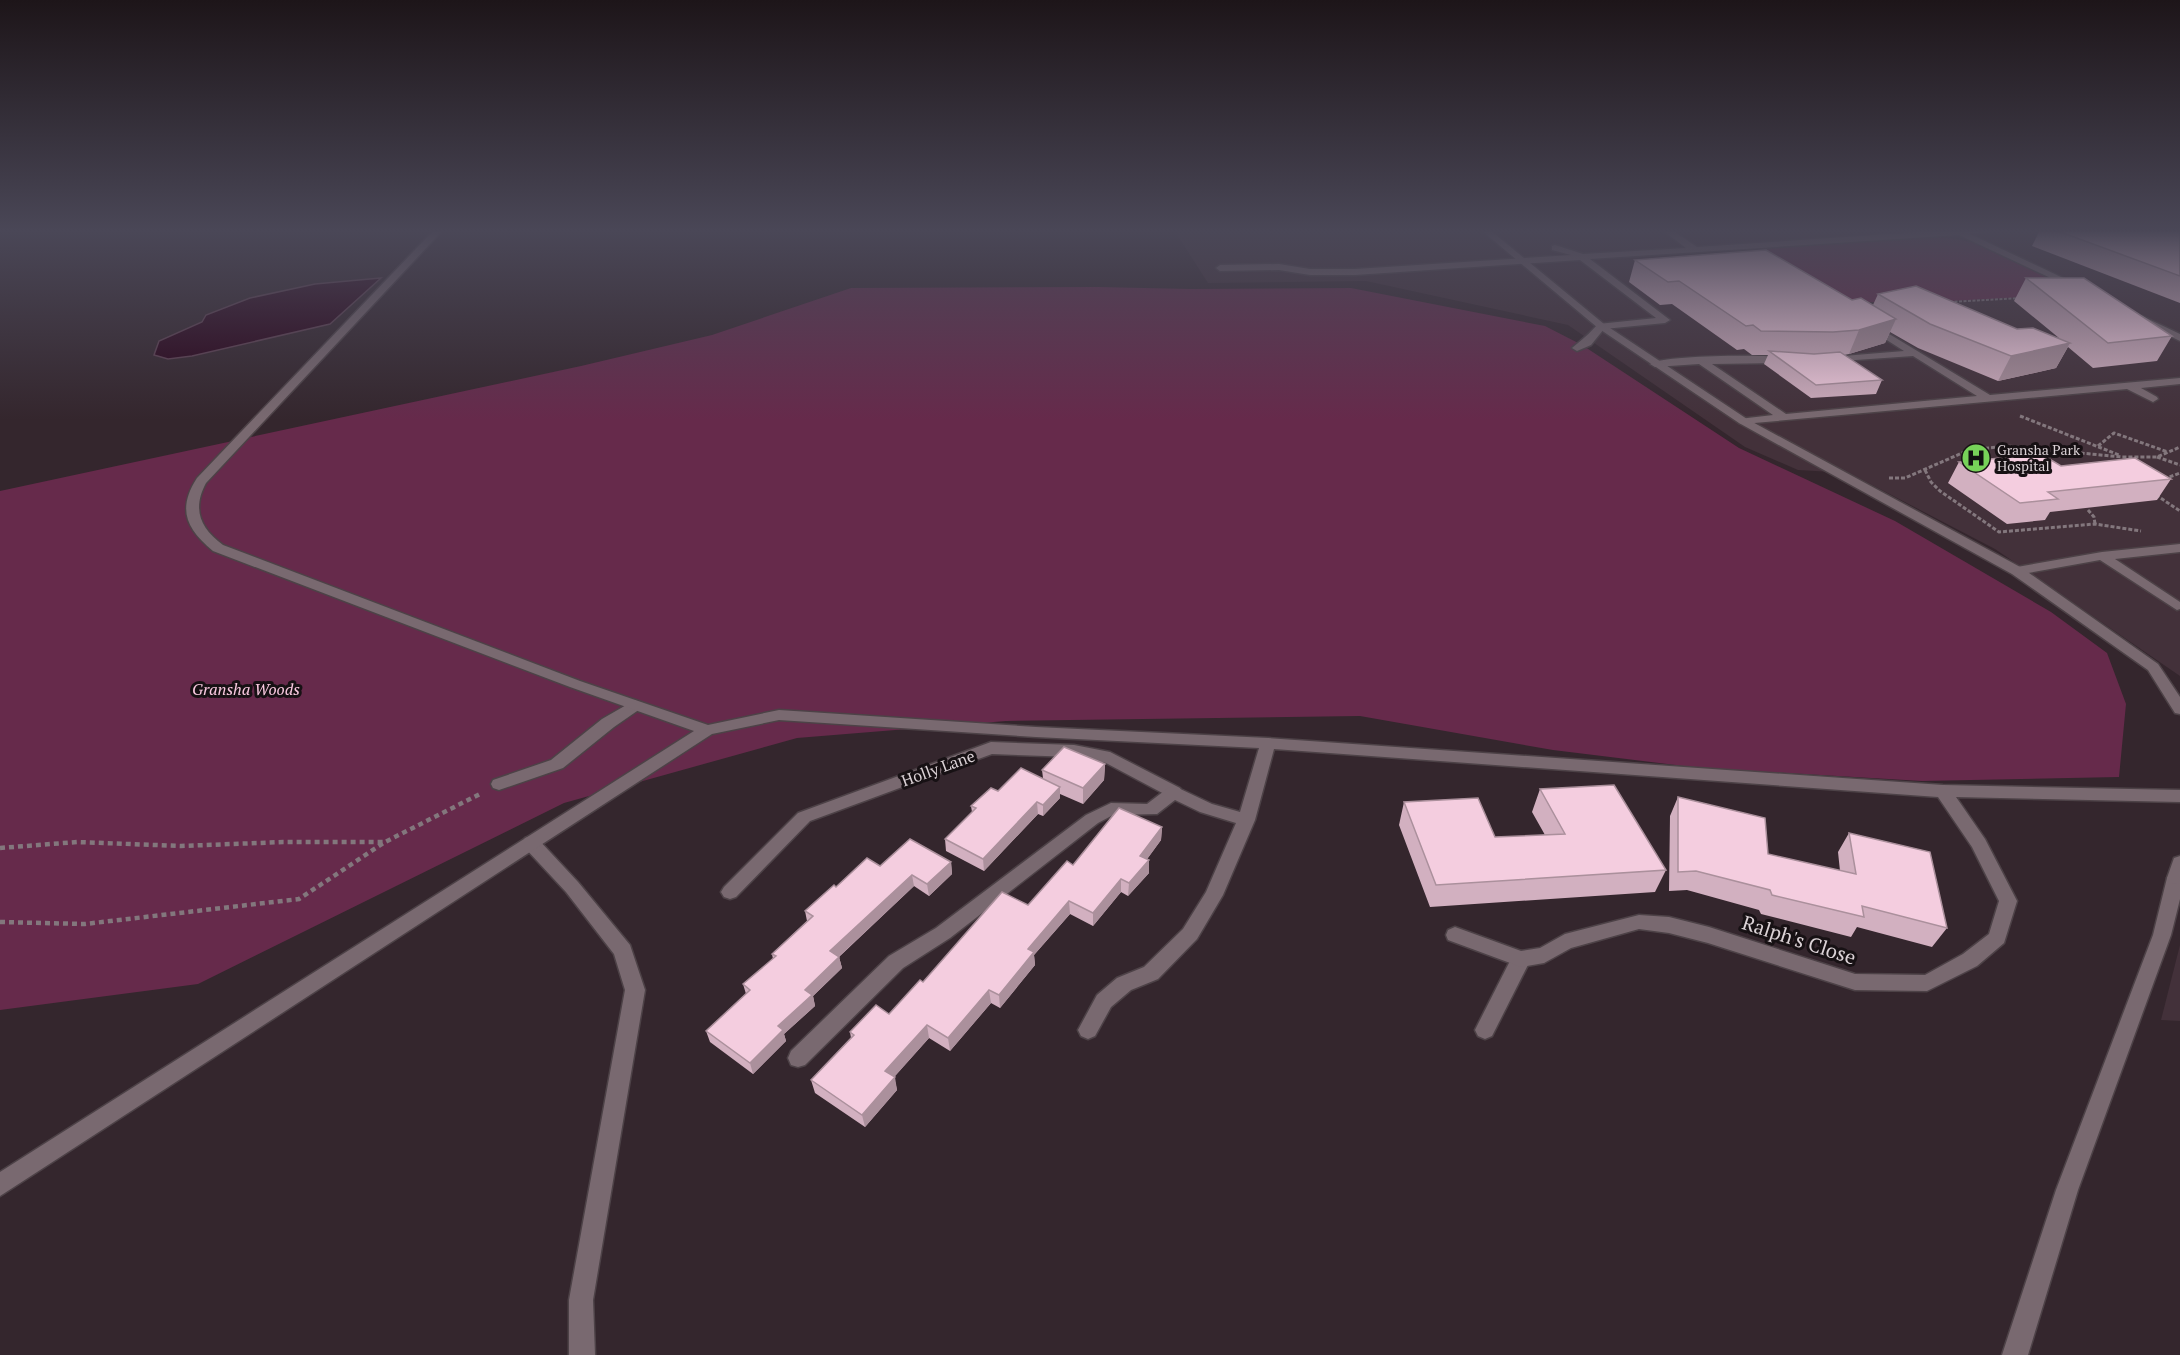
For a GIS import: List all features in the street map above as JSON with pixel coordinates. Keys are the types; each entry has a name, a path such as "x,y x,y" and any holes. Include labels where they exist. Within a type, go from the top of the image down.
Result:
{"street":[{"path":"379,293 201,481 194,492 191,504 195,524 202,537 218,548 575,684 707,729"},
{"path":"1561,293 1601,326 1655,364 1743,421 2017,571 2153,667 2180,709"},
{"path":"1577,348 1587,343 1601,326 1665,320 1630,293"},
{"path":"2135,316 2180,338"},
{"path":"1864,322 1987,398"},
{"path":"2160,328 2180,327"},
{"path":"1820,361 1915,353"},
{"path":"1655,364 1771,359 1800,362"},
{"path":"1703,362 1782,416"},
{"path":"1743,421 2180,381"},
{"path":"2128,385 2153,399"},
{"path":"2017,571 2102,556 2180,548"},
{"path":"2102,556 2177,606"},
{"path":"499,784 557,764 608,723 635,705"},
{"path":"0,1185 707,729 778,714 1036,732 1268,743 1943,791 2180,796"},
{"path":"1088,1030 1104,1001 1124,984 1151,973 1190,934 1214,895 1246,820 1268,743"},
{"name":"Holly Lane","path":"730,892 804,817 991,748 1074,751 1110,758 1206,808 1246,820"},
{"name":"Ralph's Close","path":"1521,959 1544,955 1565,942 1639,922 1669,925 1709,934 1809,969 1855,982 1927,983 1970,960 1997,938 2008,901 1979,844 1943,791"},
{"path":"798,1058 896,962 943,933 1092,819 1111,809 1151,810 1174,792"},
{"path":"531,843 572,887 623,951 634,990 581,1299 582,1355"},
{"path":"2015,1355 2067,1190 2162,935 2178,871"},
{"path":"1455,935 1521,959 1485,1030"}],"path":[{"path":"1948,302 2024,298"},
{"path":"1987,398 2036,423 2131,463"},
{"path":"2097,447 2114,433 2168,452"},
{"path":"2157,457 2180,465"},
{"path":"1925,470 1930,482 1940,492 1999,532 2095,524 2151,532"},
{"path":"2160,480 2180,473"},
{"path":"2152,490 2157,497 2180,511"},
{"path":"2088,510 2094,517 2095,524"},
{"path":"0,922 85,924 299,898 385,842 499,784"},
{"path":"0,848 77,842 182,846 283,842 385,842"}],"shaded area":[{"path":"272,293 364,293 330,324 192,356 168,359 154,355 159,341 202,322 206,315 250,298"},
{"name":"Gransha Park Hospital","path":"1422,293 2180,293 2180,676 1995,549 1849,473 1798,470 1745,447 1568,325"},
{"path":"2180,945 2180,1021 2161,1020"}],"green space":[{"name":"Gransha Woods","path":"836,293 1378,293 1545,326 1582,345 1739,448 1895,521 2051,612 2107,653 2126,704 2119,777 1922,781 1700,768 1553,750 1360,716 1006,721 797,738 564,803 198,984 0,1010 0,491 581,366 712,335"},
{"path":"1828,293 2031,293 2026,297 1913,303 1868,302 1859,313"}],"building":[{"path":"1697,293 1840,293 1852,300 1861,298 1896,319 1859,330 1833,332 1761,331 1753,325 1746,326"},
{"path":"1933,293 2017,329 2033,328 2070,343 2011,356 1930,324 1878,294"},
{"path":"2045,293 2107,293 2172,336 2108,343"},
{"path":"1769,351 1814,354 1840,352 1882,380 1816,385"},
{"path":"2041,454 2061,466 2135,458 2171,479 2048,492 2058,499 2020,503 1959,462"},
{"path":"1064,747 1105,764 1083,788 1042,770"},
{"path":"1021,768 1060,787 1043,805 1037,802 983,859 945,839 976,808 971,806 991,788 998,791"},
{"path":"1614,785 1666,870 1436,885 1404,802 1478,798 1495,837 1565,834 1540,789"},
{"path":"1678,797 1765,818 1768,854 1856,874 1849,833 1930,852 1947,928 1862,906 1864,917 1772,895 1770,890 1696,871 1678,872"},
{"path":"1119,808 1162,827 1140,856 1149,860 1129,883 1121,879 1093,913 1069,901 1028,949 1034,952 999,995 989,990 948,1038 927,1025 885,1071 895,1077 862,1115 811,1080 854,1035 850,1032 876,1005 889,1014 920,980 923,982 1002,892 1028,905 1067,861 1073,865"},
{"path":"910,839 951,862 927,884 912,875 830,951 839,957 805,990 812,995 778,1026 783,1030 750,1063 706,1031 750,990 743,984 776,956 772,954 813,916 805,911 834,885 836,887 867,858 880,866"}],"place":[{"name":"Gransha Park Hospital","path":"1976,458"}]}
